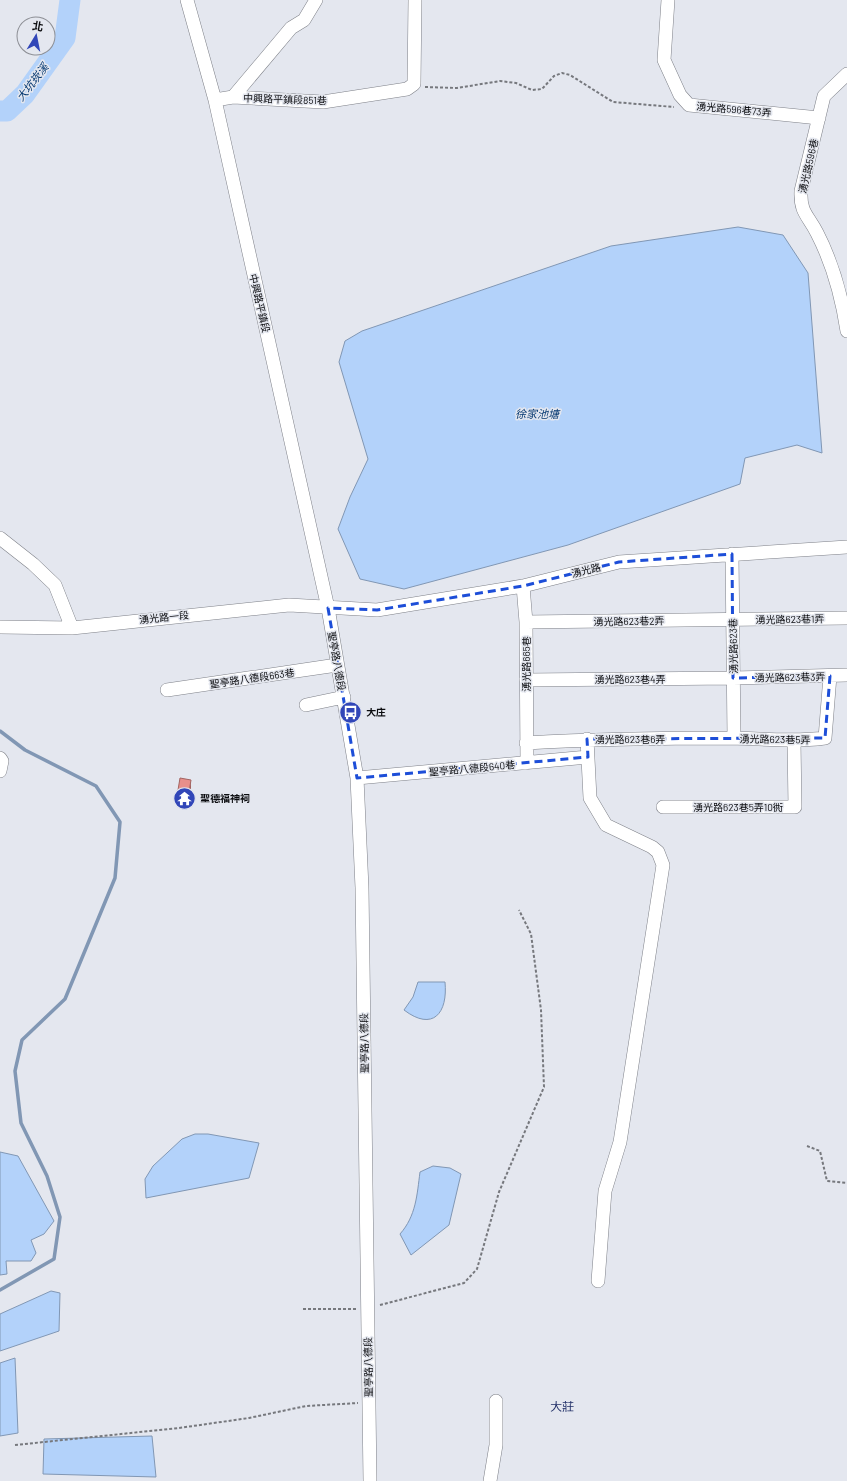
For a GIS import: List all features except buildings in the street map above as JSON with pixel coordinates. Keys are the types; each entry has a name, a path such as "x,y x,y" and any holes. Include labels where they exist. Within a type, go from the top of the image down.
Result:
{"street":[{"name":"中興路平鎮段","path":"187,0 215,100 328,608"},
{"path":"233,97 291,28 304,20 316,0"},
{"path":"414,84 415,0"},
{"name":"湧光路596巷73弄","path":"668,0 664,60 680,95 689,105 819,118"},
{"name":"湧光路596巷","path":"847,74 824,96 801,191 800,204 817,233 842,300 847,332"},
{"name":"中興路平鎮段851巷","path":"215,100 233,97 323,102 407,89 414,84"},
{"path":"0,538 33,564 55,585 72,628"},
{"name":"湧光路","path":"328,608 377,610 523,586 619,562 847,547"},
{"name":"湧光路623巷","path":"732,554 734,738"},
{"name":"湧光路665巷","path":"523,586 526,622 526,763"},
{"name":"湧光路一段","path":"0,627 72,628 289,605 328,608"},
{"name":"聖亭路八德段","path":"328,608 357,778 362,888 370,1481"},
{"name":"湧光路623巷1弄","path":"732,620 847,618"},
{"name":"湧光路623巷2弄","path":"526,622 732,620"},
{"name":"聖亭路八德段663巷","path":"167,690 337,665"},
{"name":"湧光路623巷3弄","path":"733,678 847,675"},
{"name":"湧光路623巷5弄","path":"734,738 794,741 825,738 830,676"},
{"name":"湧光路623巷4弄","path":"526,680 733,678"},
{"path":"306,706 344,697"},
{"name":"湧光路623巷6弄","path":"526,743 587,739 734,738"},
{"path":"587,739 590,798 606,825 652,847 658,852 663,865 620,1142 605,1191 598,1281"},
{"name":"湧光路623巷5弄10衖","path":"663,807 795,807 794,741"},
{"name":"聖亭路八德段640巷","path":"357,778 588,757"},
{"path":"0,758 2,761 0,771"},
{"path":"490,1481 496,1445 496,1401"}],"path":[{"path":"414,84 425,87 457,88 500,81 516,83 532,90 542,89 554,76 562,74 570,75 614,102 668,108 689,105"},
{"path":"304,1309 368,1309 464,1283 477,1269 499,1192 544,1087 541,1010 531,934 519,910"},
{"path":"807,1146 820,1151 827,1181 847,1184"},
{"path":"15,1445 178,1428 249,1418 306,1406 369,1402"}],"highlighted area":[{"path":"732,554 733,678 830,676 825,738 587,739 588,757 357,778 328,608 377,610 523,586 619,562"}],"water":[{"name":"徐家池塘","path":"738,227 783,235 808,273 822,453 797,445 745,458 740,484 568,545 404,589 360,579 338,529 350,497 368,459 339,362 345,341 362,331 611,246"},
{"path":"418,982 445,982 444,1003 441,1010 431,1019 423,1019 414,1016 404,1010 413,997"},
{"path":"195,1134 208,1134 259,1143 249,1178 146,1198 145,1179 153,1166 182,1139"},
{"path":"0,1152 18,1156 54,1221 44,1234 31,1240 36,1253 31,1261 6,1261 7,1274 0,1275"},
{"path":"433,1166 450,1168 461,1174 449,1225 411,1255 400,1234 413,1213 417,1197 420,1172"},
{"path":"51,1291 60,1293 59,1331 0,1351 0,1314"},
{"path":"15,1358 18,1433 0,1436 0,1363"},
{"path":"152,1436 156,1477 43,1474 44,1439"}],"waterway":[{"name":"大坑崁溪","path":"0,111 7,111 25,94 65,38 70,0"},
{"path":"0,731 25,750 96,786 120,822 115,878 65,999 22,1040 15,1071 21,1123 47,1176 60,1217 54,1259 0,1290"}],"place":[{"name":"大庄","path":"351,712"},
{"name":"聖德福神祠","path":"184,798"}],"district":[{"name":"大莊","path":"562,1406"}]}
